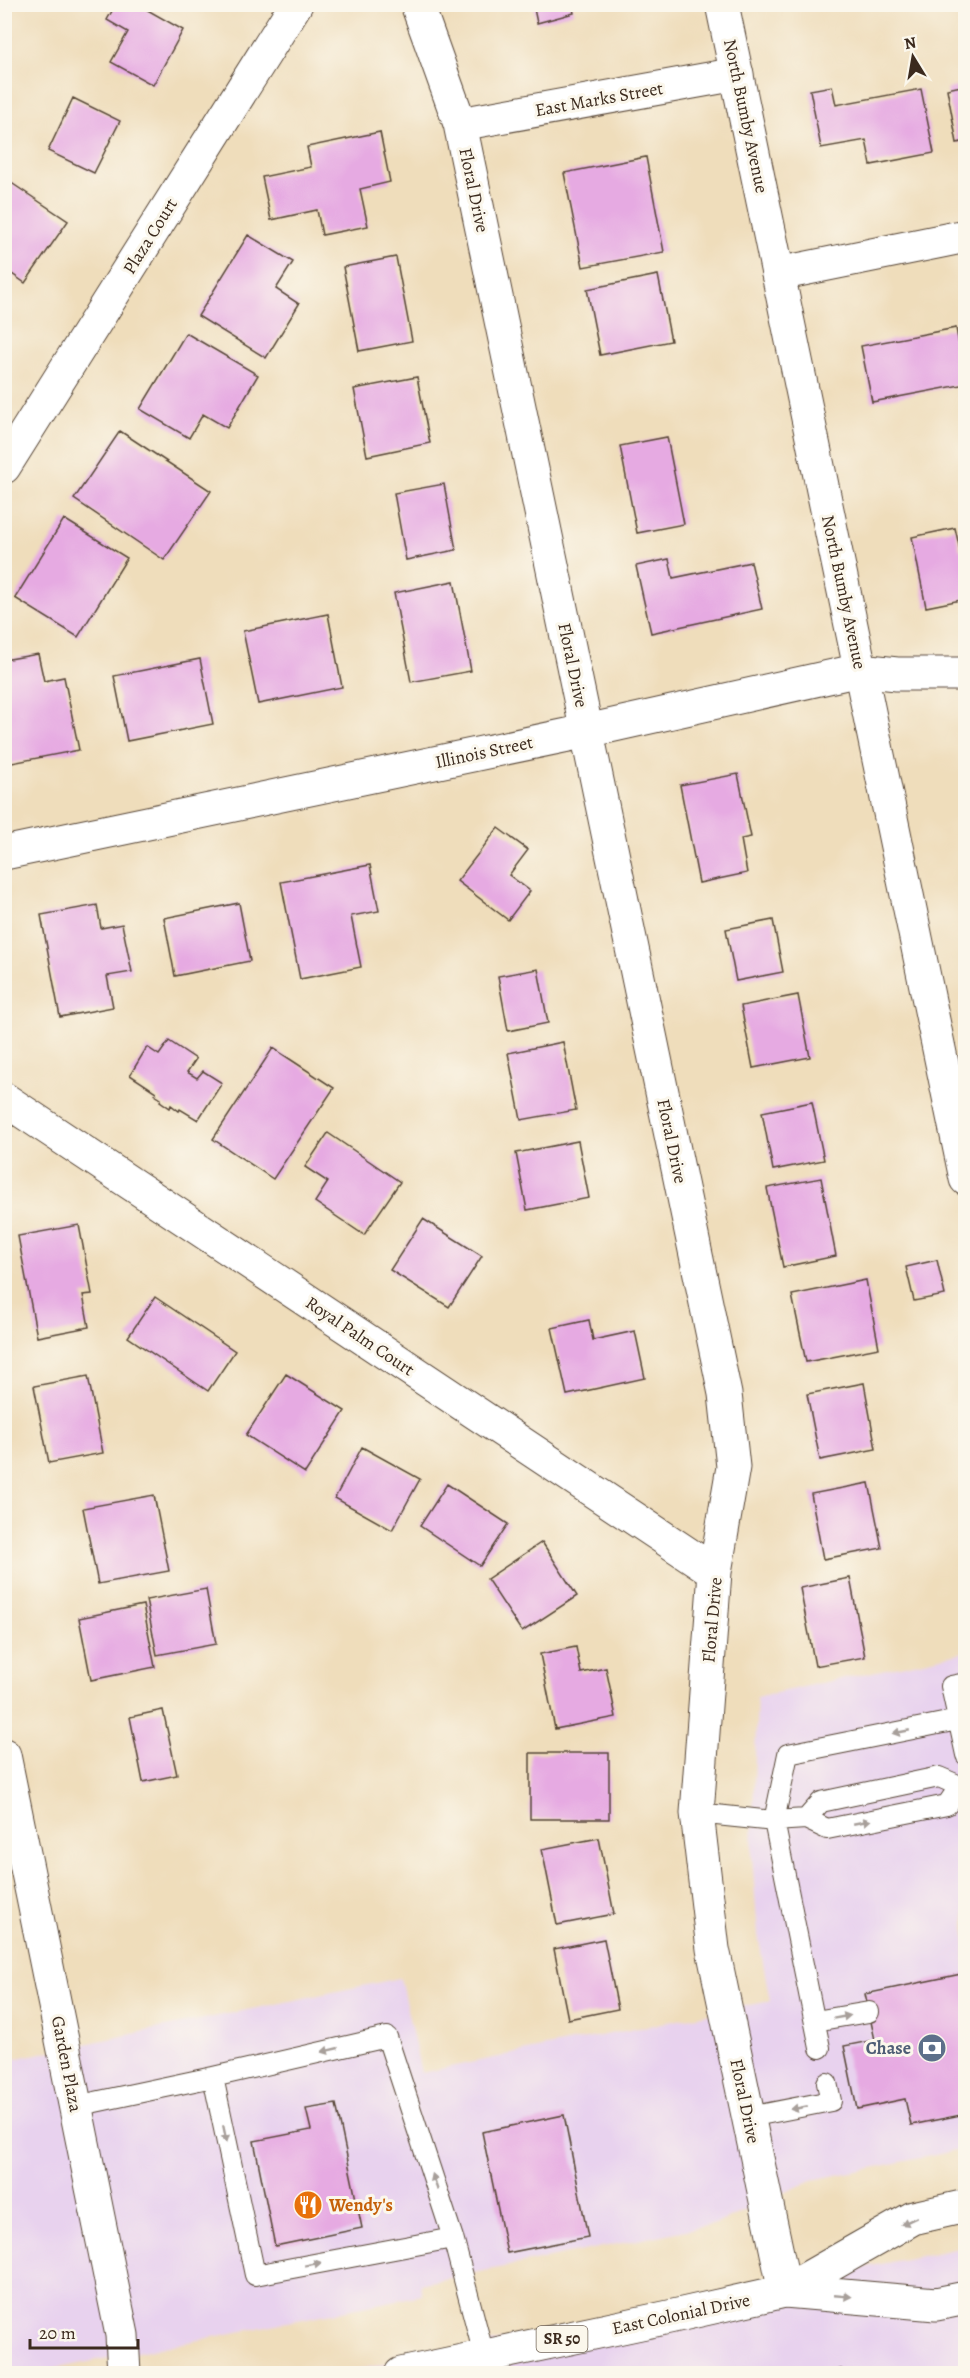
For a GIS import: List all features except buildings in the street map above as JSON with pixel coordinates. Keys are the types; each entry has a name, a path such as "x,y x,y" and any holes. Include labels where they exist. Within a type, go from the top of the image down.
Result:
{"main road":[{"name":"Plaza Court","path":"4,467 296,4"},
{"name":"Floral Drive","path":"417,4 460,124 725,1394 733,1467 715,1572 697,1813 713,1949 785,2290"},
{"name":"North Bumby Avenue","path":"722,4 965,1176"},
{"name":"East Marks Street","path":"460,124 737,74"},
{"path":"778,274 966,236"},
{"name":"Illinois Street","path":"4,853 587,731 860,670 897,674 966,674"},
{"name":"Royal Palm Court","path":"4,1099 715,1572"},
{"name":"Garden Plaza","path":"4,1755 122,2334 124,2373"},
{"name":"East Colonial Drive","path":"401,2373 488,2364 669,2317 785,2290 913,2218 966,2206"},
{"name":"East Colonial Drive","path":"785,2290 936,2304 966,2298"}],"lane":[{"path":"966,1683 951,1686 966,1755"},
{"path":"820,2048 774,1821 788,1754 958,1720"},
{"path":"697,1813 774,1821 806,1819 827,1828 947,1805 963,1785 939,1777 821,1802 806,1819"},
{"path":"815,2021 868,2012"},
{"path":"76,2106 387,2037 453,2238 488,2364"},
{"path":"213,2077 255,2275 453,2238"},
{"path":"749,2117 831,2102 827,2083"}],"shaded area":[{"path":"965,1652 965,2149 812,2180 716,2224 420,2284 422,2295 33,2373 5,2373 4,2061 400,1978 421,2073 770,2001 758,1935 752,1855 757,1697"},
{"path":"965,2247 965,2373 341,2373"}],"place":[{"name":"Chase","path":"932,2048"},
{"name":"Wendy's","path":"308,2205"}]}
